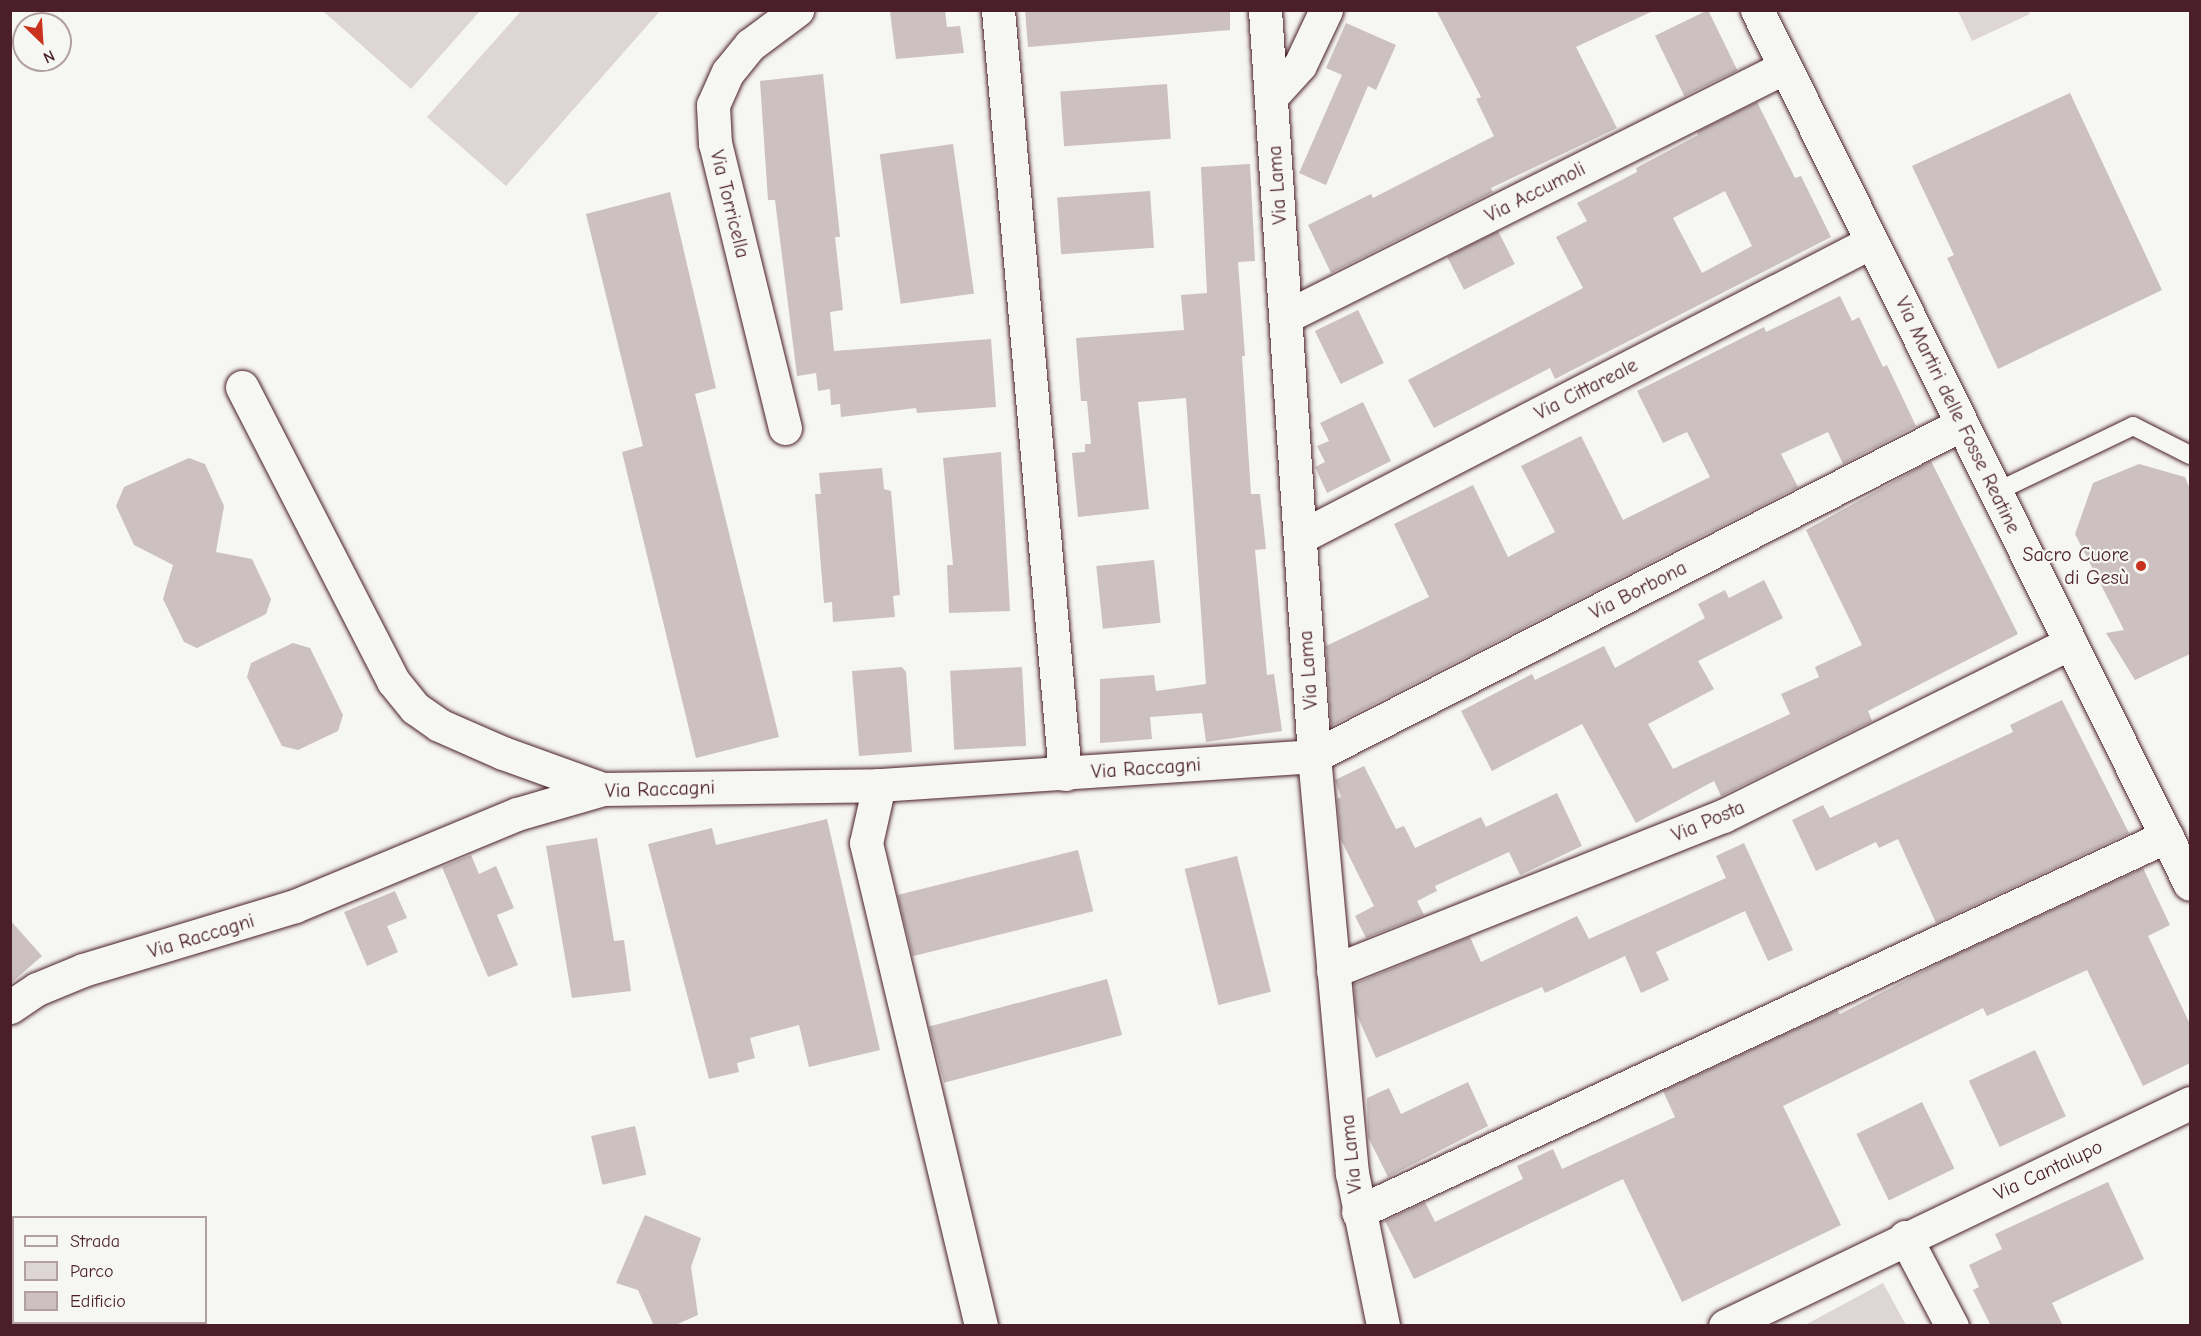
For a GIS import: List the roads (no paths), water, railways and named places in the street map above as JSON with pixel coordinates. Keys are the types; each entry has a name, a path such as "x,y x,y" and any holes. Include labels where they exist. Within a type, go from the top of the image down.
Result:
{"street":[{"name":"Via Torricella","path":"785,428 715,144 713,105 728,72 750,45 797,10"},
{"path":"998,10 1065,774"},
{"name":"Via Lama","path":"1265,10 1314,756 1358,1212 1383,1326"},
{"path":"1271,97 1300,65 1326,10"},
{"name":"Via Martiri delle Fosse Reatine","path":"1757,10 2190,884"},
{"name":"Via Accumoli","path":"1285,317 1785,68"},
{"name":"Via Cittareale","path":"1300,537 1871,242"},
{"path":"242,387 393,681 415,708 439,725 504,753 603,789"},
{"name":"Via Borbona","path":"1314,756 1962,424"},
{"name":"Via Posta","path":"1334,971 1724,816 2070,643"},
{"name":"Via Raccagni","path":"10,1007 37,988 83,970 296,906 517,814 603,789 879,785 1314,756"},
{"path":"879,785 866,843 981,1326"},
{"path":"1358,1212 2167,836"},
{"name":"Via Cantalupo","path":"1725,1326 1905,1237 2190,1102"},
{"path":"1905,1237 1952,1326"}],"lane":[{"path":"1996,492 2133,426 2190,455"}],"place":[{"name":"Sacro Cuore di Gesù","path":"2141,566"}]}
